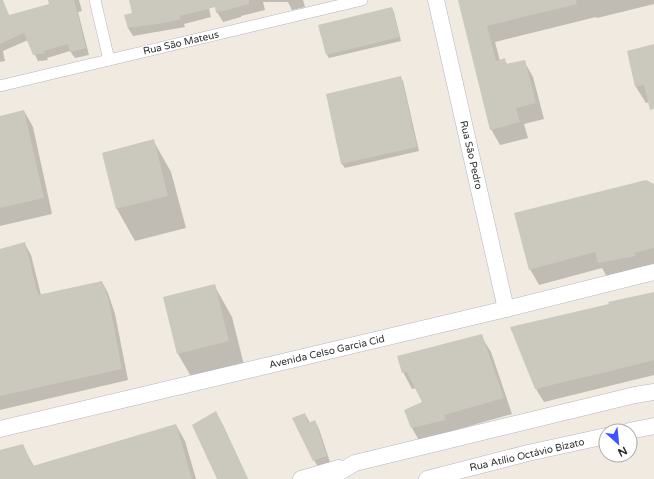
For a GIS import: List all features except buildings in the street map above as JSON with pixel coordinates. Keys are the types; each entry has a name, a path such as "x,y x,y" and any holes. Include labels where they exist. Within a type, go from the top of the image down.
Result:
{"street":[{"path":"94,0 109,60"},
{"name":"Rua São Mateus","path":"0,86 362,0"},
{"name":"Rua São Pedro","path":"436,0 506,309"},
{"name":"Avenida Celso Garcia Cid","path":"0,429 506,309 654,272"},
{"path":"300,479 355,463 635,395 654,392"},
{"path":"638,429 654,426"},
{"name":"Rua Atílio Octávio Bizato","path":"427,479 528,453 598,438"},
{"path":"328,479 355,463"}]}
